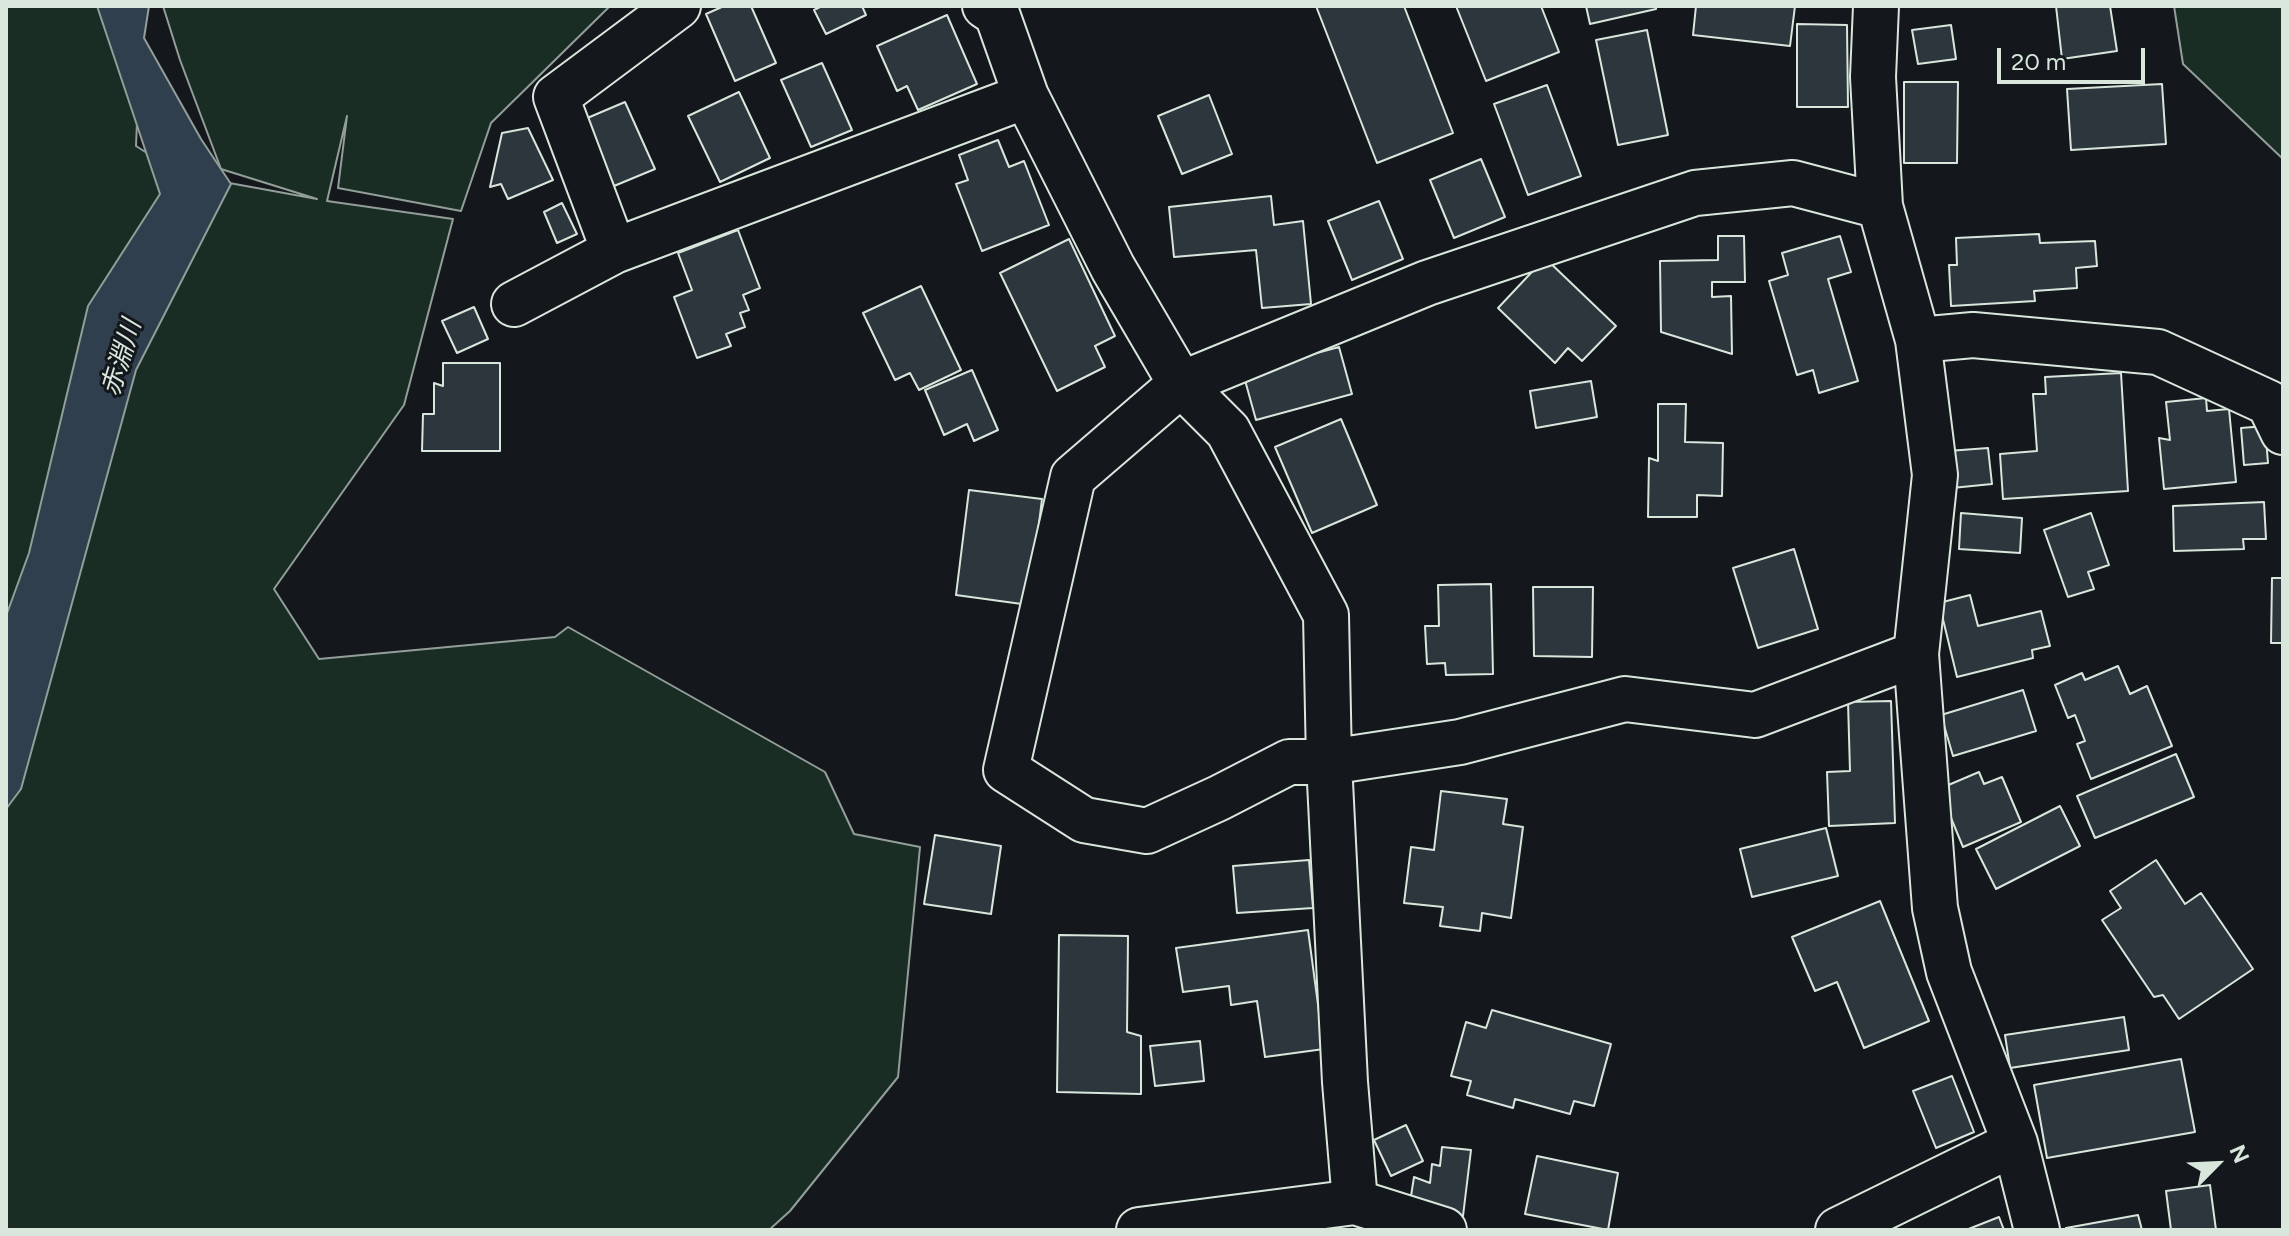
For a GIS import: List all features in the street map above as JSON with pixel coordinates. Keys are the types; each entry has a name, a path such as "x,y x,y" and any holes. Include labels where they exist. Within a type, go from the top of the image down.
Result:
{"street":[{"path":"614,251 556,97 678,6"},
{"path":"985,6 997,14 1026,96 1113,268 1181,384 1228,431 1326,615 1329,762 1345,1082 1355,1202"},
{"path":"1876,6 1873,77 1880,206 1918,340 1935,475 1916,654 1935,908 1949,972 2015,1143 2037,1230"},
{"path":"514,304 614,251 1026,96"},
{"path":"1880,206 1793,183 1695,193 1427,283 1181,384 1073,477 1006,770 1084,820 1147,831 1289,762 1329,762 1460,742 1625,699 1755,715 1916,654"},
{"path":"1918,340 1973,335 2158,352 2278,412"},
{"path":"1838,1230 2015,1143"},
{"path":"1139,1230 1355,1202 1444,1230"}],"green space":[{"path":"6,6 142,6 136,146 180,174 317,199 221,169 163,6 610,6 491,123 461,211 338,188 347,116 327,201 453,219 404,405 274,589 319,659 555,637 568,627 825,772 854,834 920,847 898,1077 790,1211 769,1230 6,1230"},
{"path":"2174,6 2283,6 2283,159 2183,64"}],"water":[{"name":"赤淵川","path":"97,6 149,6 144,38 201,139 231,184 136,370 21,789 6,809 6,616 29,553 88,306 160,194"}],"building":[{"path":"724,6 751,6 776,63 735,81 706,14"},
{"path":"822,6 862,6 866,15 826,34 814,10"},
{"path":"1316,6 1404,6 1453,133 1377,163"},
{"path":"1456,6 1541,6 1559,52 1486,81"},
{"path":"1586,6 1656,6 1656,9 1590,24"},
{"path":"1696,6 1795,6 1790,46 1693,35"},
{"path":"2056,6 2110,6 2117,51 2062,59"},
{"path":"947,15 977,84 918,110 907,86 897,91 877,46"},
{"path":"1797,24 1847,25 1848,107 1797,107"},
{"path":"1951,25 1956,59 1918,64 1912,30"},
{"path":"1647,30 1668,135 1618,145 1596,40"},
{"path":"822,63 852,130 811,147 781,80"},
{"path":"1904,82 1958,82 1957,163 1904,163"},
{"path":"2162,84 2166,144 2071,150 2067,89"},
{"path":"1547,85 1581,176 1528,195 1494,104"},
{"path":"739,92 770,158 720,182 688,116"},
{"path":"1209,95 1232,154 1182,174 1158,116"},
{"path":"625,102 655,169 614,186 585,119"},
{"path":"528,128 553,180 508,199 501,184 490,187 502,133"},
{"path":"998,140 1009,167 1024,161 1049,225 982,251 956,184 968,180 959,155"},
{"path":"1481,159 1505,217 1454,238 1430,180"},
{"path":"1271,196 1274,225 1303,221 1311,304 1262,308 1256,250 1174,257 1169,207"},
{"path":"1379,201 1403,259 1352,280 1328,221"},
{"path":"562,203 577,234 557,243 544,212"},
{"path":"738,230 760,288 743,295 749,310 740,313 745,327 726,334 731,346 697,358 674,297 692,290 678,253"},
{"path":"2039,234 2040,243 2095,241 2097,266 2076,268 2077,288 2034,291 2035,301 1951,306 1949,265 1957,265 1956,238"},
{"path":"1718,236 1744,236 1745,282 1712,282 1712,297 1731,296 1732,354 1661,332 1660,261 1718,260"},
{"path":"1840,236 1851,272 1828,279 1858,381 1819,393 1813,370 1797,375 1769,281 1788,275 1782,253"},
{"path":"1069,239 1115,336 1095,346 1105,367 1057,391 1000,273"},
{"path":"1545,258 1616,326 1582,361 1568,348 1555,363 1498,308"},
{"path":"921,286 961,370 919,390 910,373 895,380 863,313"},
{"path":"474,307 488,339 457,353 442,321"},
{"path":"1339,347 1352,394 1256,420 1243,373"},
{"path":"443,363 500,363 500,451 422,451 423,414 434,414 434,383 443,386"},
{"path":"972,370 998,430 974,441 967,424 944,435 925,390"},
{"path":"2121,373 2128,491 2003,499 2000,454 2037,451 2033,394 2046,394 2045,377"},
{"path":"1591,381 1597,417 1536,428 1530,391"},
{"path":"2206,398 2207,411 2229,409 2236,482 2164,489 2159,438 2170,440 2166,402"},
{"path":"1658,404 1686,404 1685,442 1723,443 1722,496 1697,495 1697,517 1648,517 1649,458 1658,461"},
{"path":"1341,419 1377,505 1312,533 1275,447"},
{"path":"2265,426 2268,463 2244,465 2241,428"},
{"path":"1988,448 1992,484 1952,488 1948,451"},
{"path":"969,490 1042,499 1029,605 956,595"},
{"path":"2264,502 2266,539 2243,539 2244,549 2174,551 2173,506"},
{"path":"1961,513 2022,518 2020,553 1959,549"},
{"path":"2091,513 2109,565 2088,572 2094,589 2068,597 2044,530"},
{"path":"1794,549 1818,629 1758,648 1733,568"},
{"path":"2272,578 2283,578 2283,643 2271,643"},
{"path":"1491,584 1493,674 1446,675 1445,663 1427,664 1425,626 1439,626 1438,585"},
{"path":"1533,587 1593,587 1592,657 1534,656"},
{"path":"1970,595 1978,626 2041,611 2050,646 2032,650 2033,658 1957,677 1939,603"},
{"path":"2118,666 2130,694 2147,686 2172,746 2091,779 2077,744 2085,741 2075,715 2068,718 2055,685 2082,673 2085,680"},
{"path":"2023,690 2036,731 1953,756 1941,715"},
{"path":"1891,701 1895,823 1829,826 1827,772 1850,771 1848,702"},
{"path":"2176,754 2194,797 2095,838 2077,796"},
{"path":"1979,772 1984,784 2002,777 2021,822 1963,847 1939,789"},
{"path":"1441,791 1507,799 1503,824 1523,827 1511,918 1482,913 1480,931 1440,926 1443,907 1404,903 1411,847 1434,850"},
{"path":"2060,806 2080,846 1996,889 1976,849"},
{"path":"1826,828 1838,876 1752,897 1740,849"},
{"path":"935,835 1001,846 991,914 924,904"},
{"path":"1309,860 1313,908 1237,913 1233,866"},
{"path":"2156,860 2185,904 2201,893 2253,969 2179,1019 2163,995 2154,997 2102,920 2121,908 2110,891"},
{"path":"1880,901 1929,1021 1864,1048 1837,982 1815,991 1792,937"},
{"path":"1308,930 1324,1049 1265,1057 1257,1001 1231,1005 1229,986 1183,992 1176,948"},
{"path":"1059,935 1128,936 1127,1032 1141,1036 1141,1094 1057,1092"},
{"path":"1492,1010 1611,1044 1594,1106 1574,1101 1570,1114 1515,1099 1513,1108 1467,1095 1471,1081 1451,1076 1466,1022 1486,1028"},
{"path":"2124,1017 2129,1050 2010,1068 2005,1035"},
{"path":"1200,1041 1204,1081 1155,1086 1150,1046"},
{"path":"2181,1059 2195,1132 2047,1158 2034,1085"},
{"path":"1952,1076 1974,1132 1936,1148 1913,1091"},
{"path":"1406,1125 1423,1161 1391,1176 1374,1140"},
{"path":"1442,1147 1471,1150 1463,1216 1409,1209 1414,1177 1430,1183 1432,1164 1440,1166"},
{"path":"1537,1156 1618,1173 1608,1230 1525,1214"},
{"path":"2210,1185 2216,1230 2171,1230 2166,1191"},
{"path":"2138,1215 2142,1230 2066,1228"},
{"path":"1999,1217 2004,1230 1966,1230"}]}
